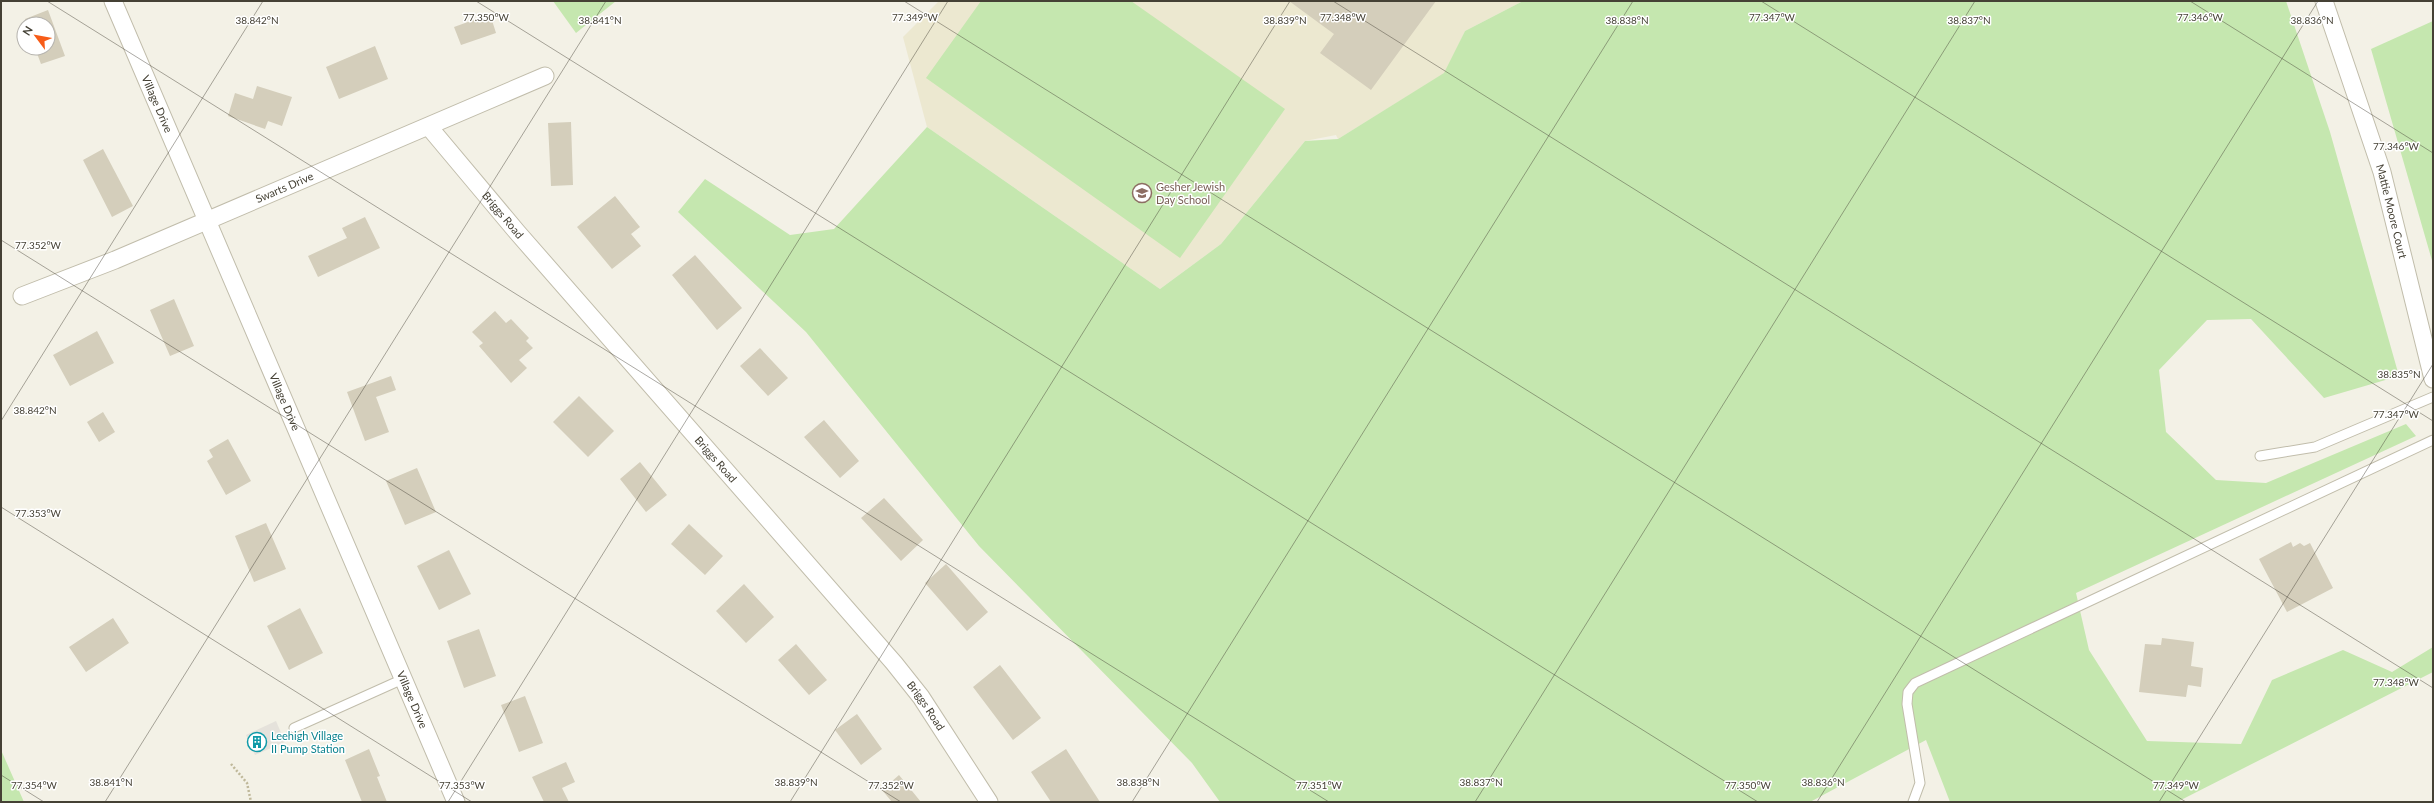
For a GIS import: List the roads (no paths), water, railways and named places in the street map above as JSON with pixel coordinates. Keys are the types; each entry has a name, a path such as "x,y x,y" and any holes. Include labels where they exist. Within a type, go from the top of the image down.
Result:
{"street":[{"name":"Village Drive","path":"113,1 456,802"},
{"name":"Mattie Moore Court","path":"2324,1 2382,172 2433,379"},
{"name":"Swarts Drive","path":"22,296 115,260 429,127 545,76"},
{"name":"Briggs Road","path":"429,127 517,232 894,663 921,697 989,802"}],"lane":[{"path":"2260,456 2315,447 2433,397"},
{"path":"1913,802 1920,783 1907,704 1908,692 1915,683 2433,440"},
{"path":"294,728 403,679"}],"place":[{"name":"Gesher Jewish Day School","path":"1142,193"},
{"name":"Leehigh Village II Pump Station","path":"257,742"}]}
